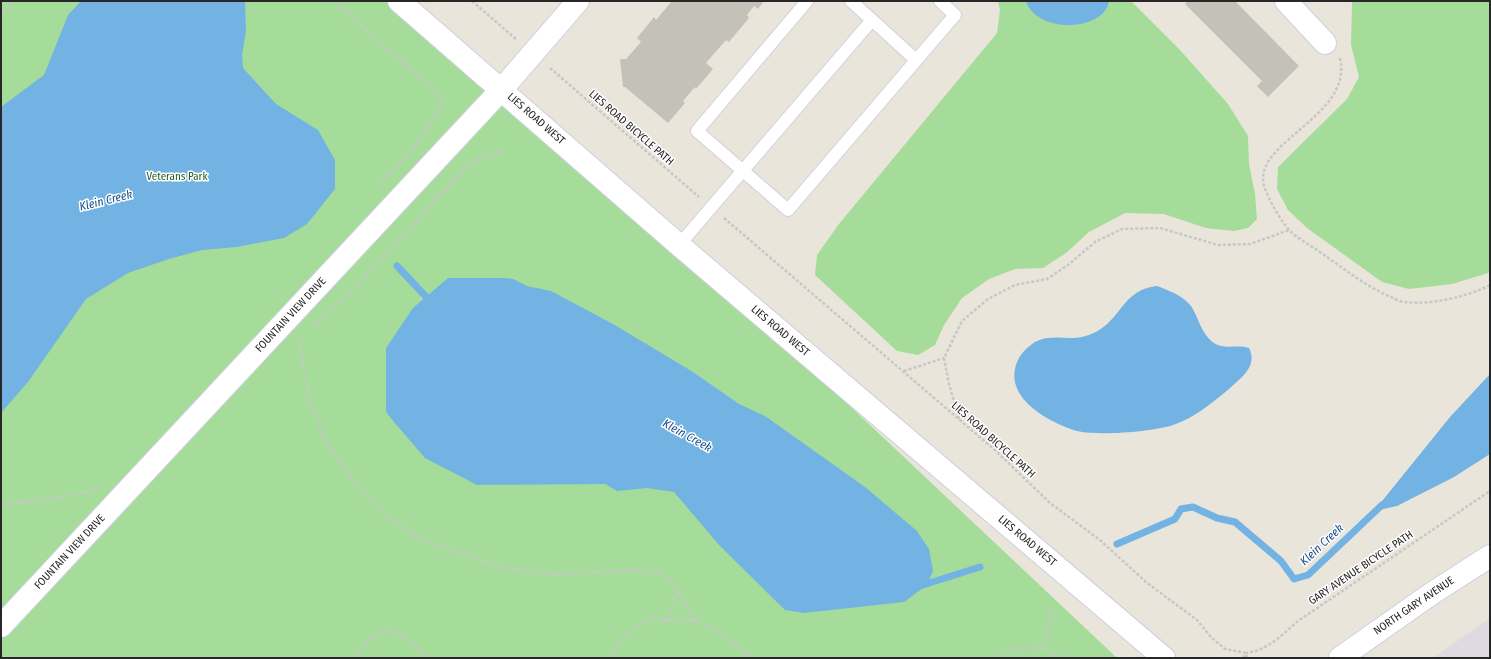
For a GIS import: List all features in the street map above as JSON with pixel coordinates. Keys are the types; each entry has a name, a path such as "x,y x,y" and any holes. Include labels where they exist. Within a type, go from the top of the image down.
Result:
{"street":[{"name":"LIES ROAD WEST","path":"399,1 502,89 679,245 1164,658"},
{"name":"FOUNTAIN VIEW DRIVE","path":"1,626 502,89 578,1"},
{"path":"1286,1 1325,43"},
{"name":"NORTH GARY AVENUE","path":"1340,658 1431,594 1490,556"}],"lane":[{"path":"807,1 697,131 788,210 955,14 940,1"},
{"path":"851,1 916,60"},
{"path":"679,245 872,20"}],"path":[{"path":"1,14 13,1"},
{"path":"333,1 441,96 441,104 422,138 378,186"},
{"path":"472,1 496,22"},
{"path":"1325,43 1341,59 1342,74 1339,86 1329,102 1280,149 1267,165 1263,180 1272,204 1290,230 1372,289 1404,302 1443,301 1479,291 1490,285"},
{"name":"LIES ROAD BICYCLE PATH","path":"562,79 690,189"},
{"path":"310,330 354,289 468,165 479,158 500,154 504,149"},
{"name":"LIES ROAD BICYCLE PATH","path":"731,225 996,451 1050,503 1101,541 1146,582 1197,620 1225,649 1246,653"},
{"path":"960,420 949,384 944,358 962,321 988,299 1015,285 1047,279 1068,265 1095,242 1122,229 1160,228 1218,245 1250,244 1290,230"},
{"path":"304,335 299,340 308,395 326,442 354,482 386,516 420,539 498,566 552,575 632,570 658,573 673,582 696,621"},
{"path":"903,371 944,358"},
{"path":"1,503 14,503 75,494 97,488 102,484"},
{"name":"GARY AVENUE BICYCLE PATH","path":"1246,653 1254,652 1276,641 1298,620 1490,492"},
{"path":"667,620 678,590"},
{"path":"1044,650 1051,609"},
{"path":"612,658 618,644 632,628 651,620 696,621 717,631 738,646 751,658"},
{"path":"353,658 376,635 385,630 400,633 428,658"},
{"path":"994,658 1016,648 1030,647 1044,650 1066,658"},
{"path":"1243,658 1246,653"},
{"path":"1246,653 1247,658"}],"shaded area":[{"path":"1490,618 1490,658 1433,658"}],"green space":[{"name":"Veterans Park","path":"1,1 399,1 679,245 1117,658 1,658"},
{"path":"998,1 1131,1 1180,50 1228,104 1248,136 1249,164 1255,194 1257,219 1248,228 1234,231 1206,228 1164,214 1125,213 1089,232 1066,253 1043,268 1015,269 989,279 962,298 944,325 935,345 918,355 897,351 815,275 817,255 839,224 997,33 1000,10"},
{"path":"1352,1 1490,1 1490,272 1452,284 1409,289 1382,282 1307,228 1288,210 1277,189 1278,167 1347,99 1359,77 1351,45"}],"water":[{"path":"81,1 245,1 246,31 242,55 243,68 276,104 318,130 335,160 335,189 307,224 284,238 237,247 202,250 169,259 128,273 86,299 28,382 1,413 1,107 44,75 68,15"},
{"path":"1026,1 1109,1 1105,11 1096,18 1084,23 1070,25 1056,24 1043,20 1033,12"},
{"path":"448,278 513,279 527,286 551,291 613,324 693,372 739,404 765,416 865,487 917,531 929,549 933,571 927,585 904,602 804,613 785,610 719,545 674,492 647,488 617,491 605,484 477,485 425,458 386,412 386,348 413,308"},
{"path":"1157,286 1176,294 1191,306 1206,335 1214,343 1227,347 1249,348 1252,360 1247,371 1216,400 1202,410 1173,425 1152,430 1098,433 1077,431 1066,427 1043,416 1023,399 1017,389 1014,377 1017,361 1023,352 1035,342 1046,338 1076,338 1095,332 1105,326 1134,294 1144,289"},
{"path":"1490,374 1490,454 1454,477 1397,506 1374,511 1450,417"}],"building":[{"path":"672,1 764,1 758,9 754,6 747,15 749,18 729,42 726,40 706,63 713,69 696,89 695,87 683,101 685,103 668,123 625,87 623,87 620,59 626,59 641,42 637,38 654,17 656,20"},
{"path":"1188,1 1235,1 1299,66 1268,97 1257,86 1262,81 1185,4"}],"waterway":[{"name":"Klein Creek","path":"397,266 433,304"},
{"name":"Klein Creek","path":"1117,544 1175,519 1181,509 1193,507 1217,518 1235,522 1281,561 1294,579 1308,575 1382,505"},
{"name":"Klein Creek","path":"919,583 923,585 980,567"}]}
